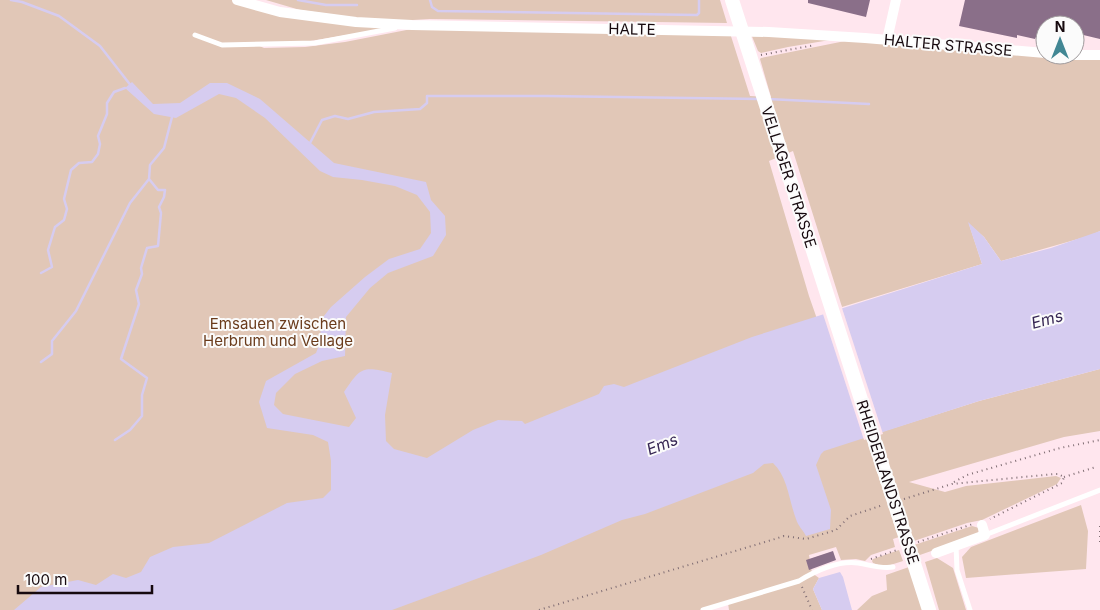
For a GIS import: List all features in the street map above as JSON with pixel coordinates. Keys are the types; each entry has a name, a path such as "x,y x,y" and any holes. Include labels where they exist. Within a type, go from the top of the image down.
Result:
{"main road":[{"name":"VELLAGER STRASSE","path":"732,0 746,45 756,62 846,355"},
{"name":"RHEIDERLANDSTRASSE","path":"846,355 910,544 929,610"}],"street":[{"name":"HALTE","path":"236,0 280,12 356,22 412,25 760,32 851,37"},
{"path":"887,40 896,0"},
{"name":"HALTER STRASSE","path":"851,37 1035,52"},
{"path":"1085,55 1100,55"},
{"path":"936,553 956,546 984,530"}],"lane":[{"path":"195,35 222,45 314,43 412,25"},
{"path":"984,530 1100,490"},
{"path":"956,546 957,570 970,610"},
{"path":"703,610 799,581 812,573 844,563 884,568 893,567"}],"path":[{"path":"756,62 822,44"},
{"path":"952,484 976,472 1060,448 1100,440"},
{"path":"896,501 952,484 1054,474 1064,477 1096,467"},
{"path":"867,565 872,557 967,525 976,523 984,530 986,521 1058,486 1062,483 1064,477"},
{"path":"539,610 784,536 806,539 836,530 850,516 887,504"},
{"path":"1100,526 1100,542"},
{"path":"799,581 812,610"}],"green space":[{"name":"Emsauen zwischen Herbrum und Vellage","path":"0,0 232,0 284,14 403,26 304,42 255,44 264,48 305,47 345,42 427,26 730,33 750,96 771,97 761,58 855,39 1035,54 1035,65 1085,65 1085,57 1100,57 1100,231 1092,235 1001,261 984,237 969,224 982,264 842,307 793,151 769,161 809,296 859,439 979,401 1100,369 1100,431 1064,437 909,482 945,492 966,486 1056,476 1061,478 1057,484 982,520 967,523 914,541 911,533 893,539 895,547 871,555 865,561 856,559 841,560 836,547 809,555 812,573 819,578 813,589 822,610 729,610 728,603 703,610 0,610"},
{"path":"266,0 720,0 727,23 430,19 395,21 363,19 300,10"},
{"path":"751,34 842,38 761,53 758,51"},
{"path":"1081,505 1088,531 1086,569 966,578 962,557 971,547"},
{"path":"972,526 979,528 978,534 917,556 914,545"},
{"path":"899,550 903,561 884,567 872,561 873,559"},
{"path":"937,558 953,568 966,610 939,610 925,562"},
{"path":"909,567 923,610 857,610 872,596 887,590 886,575"}],"water":[{"name":"Ems","path":"132,82 153,104 180,103 210,83 227,83 260,99 334,163 426,182 431,200 445,216 446,235 433,256 388,273 370,288 346,317 345,356 322,361 295,374 276,393 274,405 283,414 349,427 356,418 344,392 354,378 359,373 368,369 392,373 385,415 386,441 394,449 427,458 473,430 498,420 522,421 525,424 599,394 604,386 614,384 624,387 752,337 982,264 968,222 984,237 1001,261 1051,248 1100,231 1100,369 979,401 824,451 816,465 831,510 830,529 806,536 797,521 782,475 773,463 764,464 753,473 645,514 622,520 541,555 392,610 14,610 41,587 78,580 96,585 113,574 126,578 141,572 150,557 173,547 209,543 287,503 323,498 331,490 331,461 328,442 313,435 267,428 259,402 266,381 316,353 321,340 320,321 331,307 389,259 420,249 431,233 430,212 417,195 395,186 333,177 320,171 265,118 236,98 219,94 176,118 154,114 125,88"},
{"path":"840,572 852,610 822,610 813,589 819,578"}],"pier":[{"path":"841,305 883,434 864,440 822,311"}],"building":[{"path":"808,0 870,0 866,17 808,3"},
{"path":"965,0 1100,0 1100,39 1085,35 1085,15 1035,15 1035,39 1017,35 1017,38 959,26"},
{"path":"833,551 836,560 809,570 806,560"}],"waterway":[{"path":"11,0 22,2 59,16 100,46 132,87"},
{"path":"298,0 326,5 357,5"},
{"path":"430,0 432,7 438,11 697,15 699,13 699,0"},
{"path":"41,273 52,267 48,250 55,227 64,220 67,209 64,199 71,170 79,163 92,162 98,154 100,144 98,136 107,114 107,103 114,92 125,88"},
{"path":"310,143 322,120 335,116 348,119 374,112 420,109 427,103 427,96 760,99"},
{"path":"768,99 869,104"},
{"path":"41,362 52,354 52,341 76,311 130,203 149,179 150,165 164,148 172,117"},
{"path":"115,440 130,430 142,416 142,395 147,378 121,359 139,304 136,290 142,274 141,268 147,248 158,246 161,213 159,207 165,190 158,190 149,179"}]}
